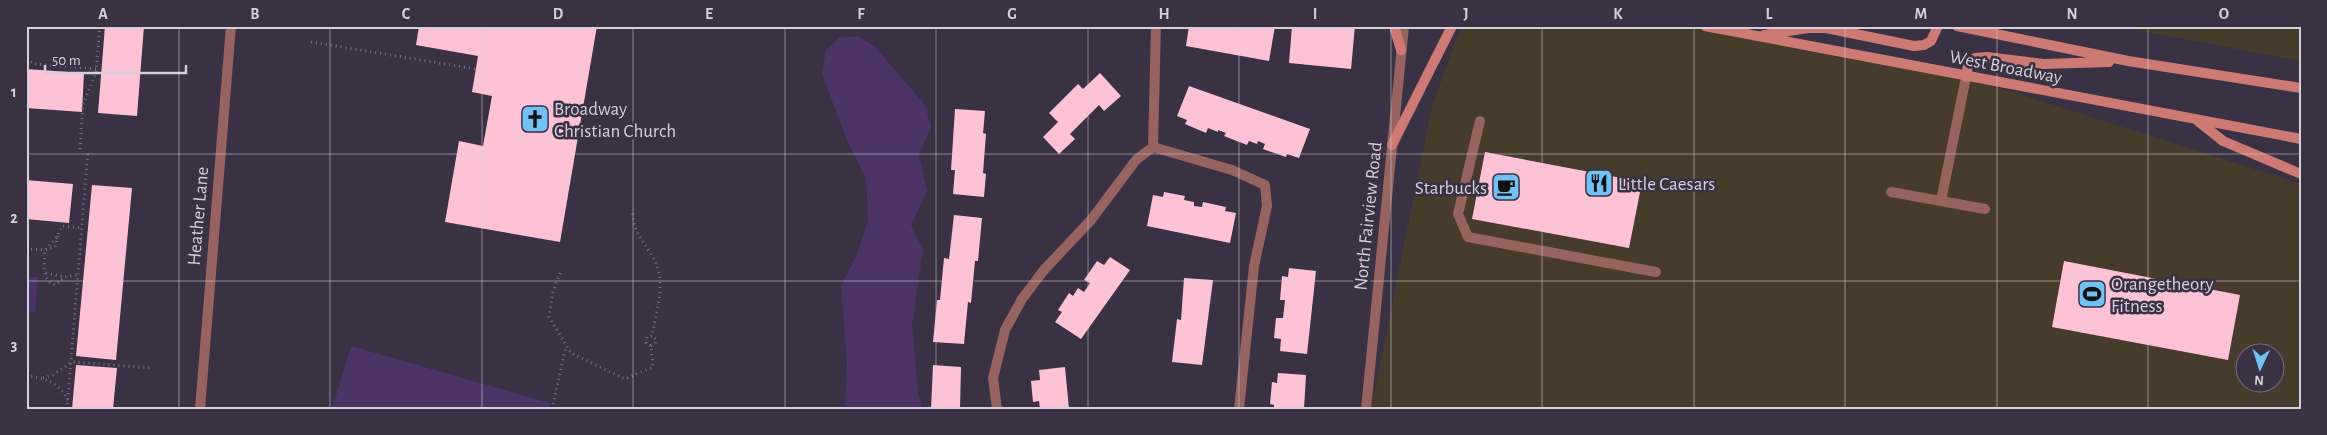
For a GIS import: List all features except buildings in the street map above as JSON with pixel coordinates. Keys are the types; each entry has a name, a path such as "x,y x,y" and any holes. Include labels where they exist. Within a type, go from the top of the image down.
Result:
{"main road":[{"path":"1394,26 1401,50"},
{"path":"1392,145 1452,26"},
{"name":"West Broadway","path":"1705,26 2301,139"},
{"path":"1758,36 1808,28 1826,28 1914,46 1931,42 1938,26"},
{"name":"West Broadway","path":"1957,26 2128,62 2301,88"},
{"path":"1966,77 1968,65 1975,58 1987,57 2043,64 2128,62"},
{"path":"2286,86 2301,80"},
{"path":"2195,119 2223,141 2301,174"}],"street":[{"name":"Heather Lane","path":"200,409 231,26"},
{"path":"1153,147 1156,26"},
{"name":"North Fairview Road","path":"1366,409 1404,26"},
{"path":"1941,201 1966,77"},
{"path":"1480,121 1458,214 1468,237 1656,272"},
{"path":"997,409 993,378 1005,330 1022,298 1044,270 1091,220 1136,160 1153,147"},
{"path":"1153,147 1232,170 1265,185 1267,206 1254,266 1238,409"},
{"path":"1891,192 1985,209"}],"path":[{"path":"80,149 83,104 96,69 100,26"},
{"path":"311,42 476,69"},
{"path":"26,60 35,64 96,69"},
{"path":"48,65 48,71"},
{"path":"68,409 88,150"},
{"path":"560,274 549,317 572,353 625,380 653,367 651,346 646,343 647,337 652,336 659,275 656,263 634,229 632,221 633,208"},
{"path":"64,277 59,284 53,285 47,279 45,273 45,250 58,236 62,226 83,228"},
{"path":"26,249 45,250"},
{"path":"45,273 64,277 79,275"},
{"path":"552,409 567,346"},
{"path":"43,378 56,373 72,362 153,368"},
{"path":"26,376 43,378 59,387 68,401"}],"shaded area":[{"path":"1461,26 1675,26 1758,36 1966,77 2301,184 2301,409 1371,409 1432,106"},
{"path":"2114,26 2301,26 2301,61"},
{"path":"858,36 875,47 925,105 931,127 919,155 927,191 911,225 923,250 912,325 918,391 922,409 845,409 847,364 841,286 857,254 868,221 866,178 847,140 822,74 826,50 839,38"},
{"path":"26,277 38,277 35,312 26,311"},
{"path":"351,346 550,403 549,409 332,409"}],"place":[{"name":"Broadway Christian Church","path":"535,119"},
{"name":"Little Caesars","path":"1599,183"},
{"name":"Starbucks","path":"1506,187"},
{"name":"Orangetheory Fitness","path":"2092,294"}]}
